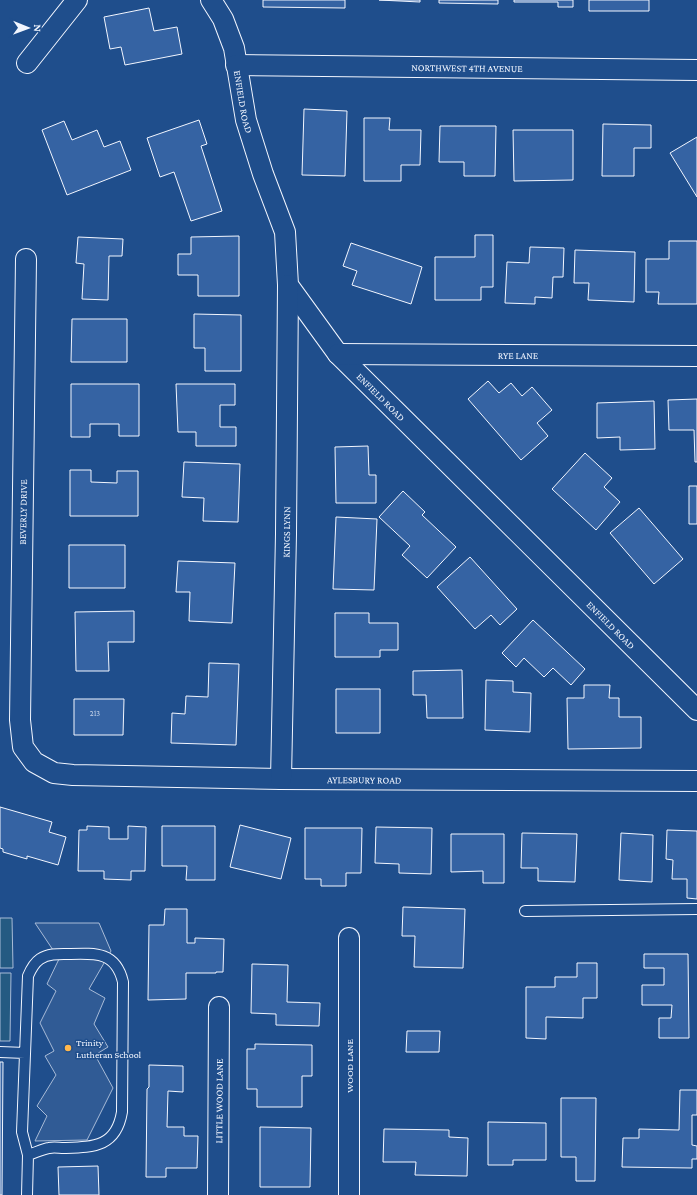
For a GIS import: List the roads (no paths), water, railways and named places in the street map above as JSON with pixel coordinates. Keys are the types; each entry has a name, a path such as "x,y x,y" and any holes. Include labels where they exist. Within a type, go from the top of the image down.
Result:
{"street":[{"path":"27,63 77,0"},
{"name":"ENFIELD ROAD","path":"211,0 223,19 234,48 246,120 263,174 285,232 288,285 338,354 697,710"},
{"name":"NORTHWEST 4TH AVENUE","path":"236,65 697,70"},
{"name":"BEVERLY DRIVE","path":"26,259 20,720 23,747 34,762"},
{"name":"KINGS LYNN","path":"280,779 286,534 288,285"},
{"name":"RYE LANE","path":"338,354 697,356"},
{"name":"AYLESBURY ROAD","path":"34,762 54,773 73,775 280,779 697,781"},
{"name":"WOOD LANE","path":"349,938 349,1195"},
{"name":"LITTLE WOOD LANE","path":"218,1195 219,1007"}],"lane":[{"path":"525,911 697,909"},
{"path":"27,1195 28,1155 22,1132 28,976 32,966 39,959 48,955 94,953 102,955 117,965 123,982 122,1112 120,1123 115,1132 107,1140 98,1145 87,1147 49,1148 28,1155"},
{"path":"0,1052 25,1053"}],"place":[{"name":"Trinity Lutheran School","path":"68,1048"}]}
